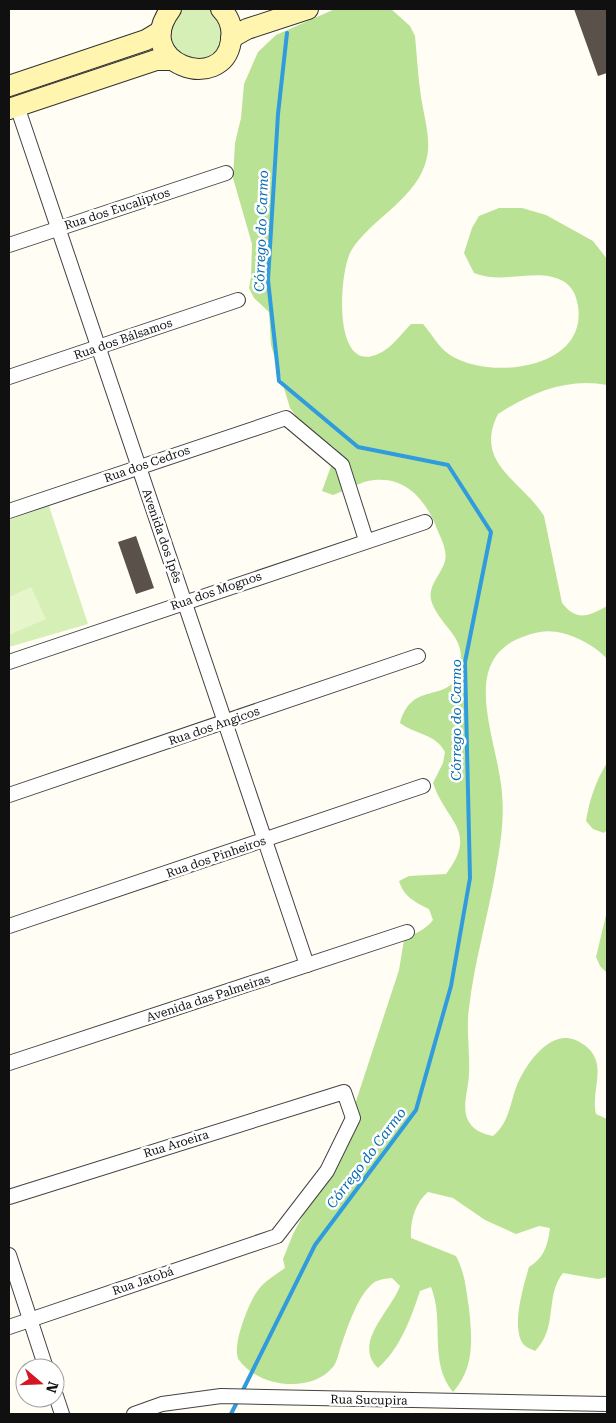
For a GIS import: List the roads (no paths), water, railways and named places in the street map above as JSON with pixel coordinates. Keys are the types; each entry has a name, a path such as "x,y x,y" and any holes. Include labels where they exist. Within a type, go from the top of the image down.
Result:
{"main road":[{"path":"171,9 164,18 161,31 165,51 172,60 182,67 194,70 206,68 217,63 225,55 231,38 230,20 221,9"},
{"path":"230,9 241,9"},
{"path":"231,38 247,29 308,9"},
{"path":"9,86 146,40 161,31"},
{"path":"13,107 156,60 172,60"}],"street":[{"name":"Avenida dos Ipês","path":"13,107 58,229 307,965"},
{"name":"Rua dos Eucaliptos","path":"9,245 226,173"},
{"name":"Rua dos Bálsamos","path":"9,377 238,300"},
{"name":"Rua dos Cedros","path":"9,511 286,418 342,465 366,540"},
{"name":"Rua dos Mognos","path":"9,662 366,540 425,522"},
{"name":"Rua dos Angicos","path":"9,795 418,656"},
{"name":"Rua dos Pinheiros","path":"9,926 423,786"},
{"name":"Avenida das Palmeiras","path":"9,1063 407,932"},
{"name":"Rua Aroeira","path":"9,1197 344,1092 353,1118 327,1172 277,1236"},
{"name":"Rua Jatobá","path":"9,1327 277,1236"},
{"path":"9,1255 43,1358"},
{"name":"Rua Sucupira","path":"134,1414 162,1404 220,1396 607,1404"}],"waterway":[{"name":"Córrego do Carmo","path":"241,1394 315,1245 416,1110 451,986 470,878 465,662 491,532 448,465 358,447 279,381 268,280 278,114 287,33"},
{"name":"Córrego do Carmo","path":"231,1414 238,1400"}]}
